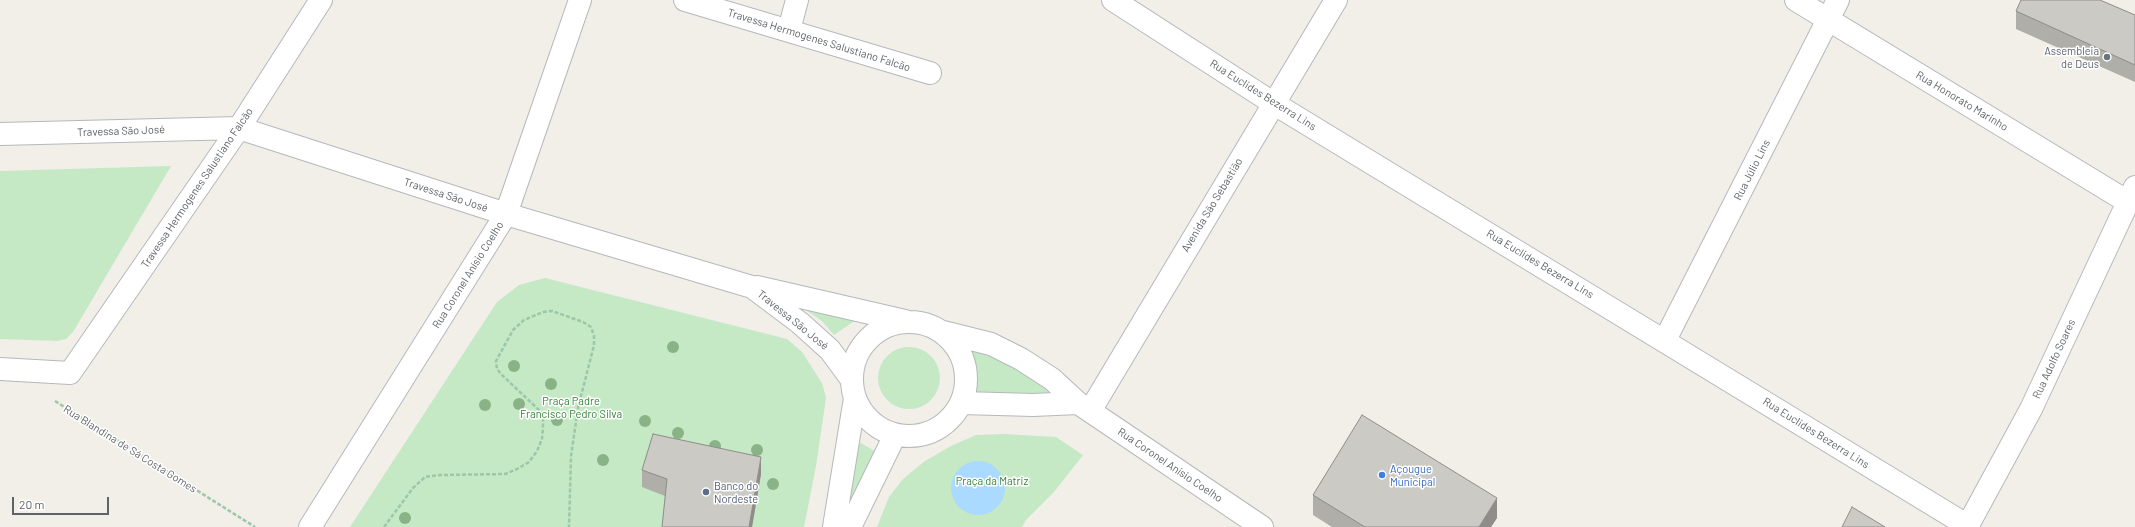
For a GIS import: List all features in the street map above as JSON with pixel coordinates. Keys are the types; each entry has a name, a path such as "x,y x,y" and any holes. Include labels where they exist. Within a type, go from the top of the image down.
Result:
{"street":[{"name":"Travessa Hermogenes Salustiano Falcão","path":"70,373 239,128 321,0"},
{"name":"Rua Coronel Anísio Coelho","path":"310,527 506,214 580,0"},
{"name":"Travessa Hermogenes Salustiano Falcão","path":"685,0 930,73"},
{"path":"789,30 797,0"},
{"name":"Rua Euclides Bezerra Lins","path":"1113,0 1273,102 1665,340 1967,527"},
{"name":"Avenida São Sebastião","path":"1084,407 1336,0"},
{"name":"Rua Honorato Marinho","path":"1796,0 2132,195"},
{"name":"Rua Júlio Lins","path":"1665,340 1838,0"},
{"name":"Travessa São José","path":"0,134 239,128 506,214 752,286 800,322 830,350 853,389"},
{"name":"Rua Adolfo Soares","path":"1967,527 2031,409 2132,195"},
{"path":"752,286 794,294 908,322"},
{"name":"Rua Coronel Anísio Coelho","path":"943,332 957,347 965,364 967,384 962,404 950,420 934,431 915,437 895,435 878,428 864,415 853,389 854,362 862,346 875,333 890,324 908,322 926,324 943,332 991,344 1021,359 1052,379 1084,407 1262,527"},
{"path":"0,369 70,373"},
{"path":"834,527 853,389"},
{"path":"962,404 1084,407"},
{"path":"850,527 895,435"}],"path":[{"path":"384,527 413,488 425,478 440,475 505,474 518,469 528,462 537,451 542,439 543,428 543,419 540,411 502,375 497,369 496,360 513,330 524,320 543,312 552,312 574,317 583,322 591,327 594,336 594,345 578,408 571,456 569,527"},
{"name":"Rua Blandina de Sá Costa Gomes","path":"70,373 52,400 254,527"}],"green space":[{"path":"171,166 73,332 66,339 58,341 0,339 0,171"},
{"name":"Praça Padre Francisco Pedro Silva","path":"545,278 787,339 802,352 822,383 826,398 816,466 804,527 350,527 497,302 519,285"},
{"path":"803,308 856,320 834,335 822,321"},
{"path":"977,345 1059,395 971,398 972,372 968,349"},
{"path":"903,347 915,347 931,356 938,366 940,378 938,390 931,400 915,409 903,409 892,404 883,395 878,384 878,372 883,361 892,352"},
{"name":"Praça da Matriz","path":"1003,434 1056,437 1083,455 1054,492 1026,520 1022,527 877,527 889,497 903,479 925,461 951,446 976,435"},
{"path":"854,439 878,453 843,527"}],"water":[{"path":"978,461 988,463 997,469 1003,478 1005,488 1003,498 997,507 988,513 978,515 968,513 959,507 953,498 951,488 953,478 959,469 968,463"}],"building":[{"name":"Assembleia de Deus","path":"2021,0 2100,0 2135,15 2135,65 2016,11"},
{"name":"Açougue Municipal","path":"1362,415 1497,498 1479,527 1365,527 1313,495"},
{"name":"Banco do Nordeste","path":"653,434 761,457 749,527 662,527 667,479 642,470"},
{"path":"1852,507 1885,527 1842,527"}],"place":[{"name":"Assembleia de Deus","path":"2107,57"},
{"name":"Açougue Municipal","path":"1382,475"},
{"name":"Banco do Nordeste","path":"706,492"}]}
